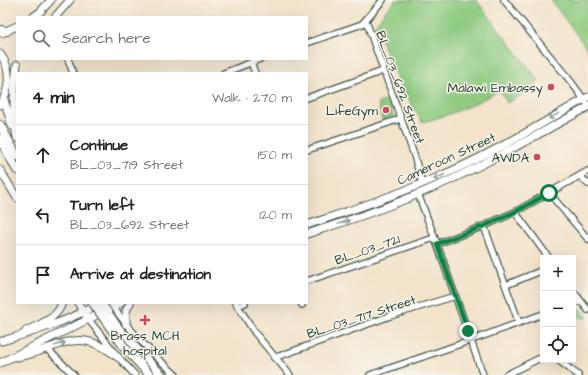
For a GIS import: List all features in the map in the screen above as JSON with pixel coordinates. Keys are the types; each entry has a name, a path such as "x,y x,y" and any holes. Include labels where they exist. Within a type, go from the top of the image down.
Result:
{"highway":[{"path":"0,125 16,154"},
{"path":"0,139 16,168"},
{"path":"94,304 121,343 150,375"},
{"path":"101,304 128,340 162,375"}],"main road":[{"path":"34,16 51,0"},
{"path":"56,16 70,0"},
{"path":"2,31 16,26"},
{"path":"0,54 7,68 9,79 8,90 2,102 16,137"},
{"path":"9,79 19,62"},
{"path":"17,72 19,62"},
{"path":"16,76 14,85 14,109 16,129"},
{"name":"Cameroon Street","path":"308,225 438,177 587,102"},
{"name":"Cameroon Street","path":"308,234 367,214 418,194 470,170 587,102"},
{"path":"0,170 16,196"},
{"path":"365,205 367,214"},
{"path":"1,342 55,316 62,304"},
{"path":"79,304 88,320"},
{"path":"1,342 37,331 84,312 98,304"},
{"path":"126,324 126,310 129,304"},
{"path":"0,363 88,320 112,305"},
{"path":"9,358 25,356 74,340 86,340 98,344 108,349 119,358"}],"street":[{"path":"308,43 362,24 383,0"},
{"path":"504,0 587,102"},
{"name":"BL_03_692 Street","path":"366,21 414,155 422,184"},
{"path":"68,60 73,72"},
{"path":"226,72 257,60"},
{"path":"251,62 255,72"},
{"path":"308,98 384,71"},
{"path":"308,150 400,119"},
{"path":"437,244 515,212 564,183 588,171"},
{"path":"580,176 588,184"},
{"path":"549,193 588,239"},
{"path":"418,194 472,340 483,375"},
{"path":"515,212 547,255"},
{"path":"484,226 519,322"},
{"name":"BL_03_721","path":"308,281 371,258 434,238"},
{"path":"506,285 540,271"},
{"path":"576,295 588,310"},
{"name":"BL_03_717 Street","path":"274,358 390,316 455,296"},
{"path":"576,302 580,301"},
{"path":"237,304 255,333 274,358 290,375"},
{"path":"112,305 126,324 154,355 176,375"},
{"path":"370,375 540,315"},
{"path":"88,320 135,375"},
{"path":"46,348 74,375"},
{"path":"506,375 540,359"},
{"path":"562,363 578,375"}],"green space":[{"path":"395,0 476,0 539,81 521,91 521,95 507,103 500,90 462,109 422,122 392,69 375,24"},
{"path":"551,0 588,0 588,50"},
{"name":"LifeGym","path":"389,100 393,117 382,120 378,103"},
{"path":"579,309 588,318 576,316 576,310"}],"place":[{"name":"Malawi Embassy","path":"551,87"},
{"name":"LifeGym","path":"386,110"},
{"name":"AWDA","path":"537,157"},
{"name":"Brass MCH hospital","path":"145,320"}],"route":[{"path":"468,331 437,244 515,212 549,193"}]}
